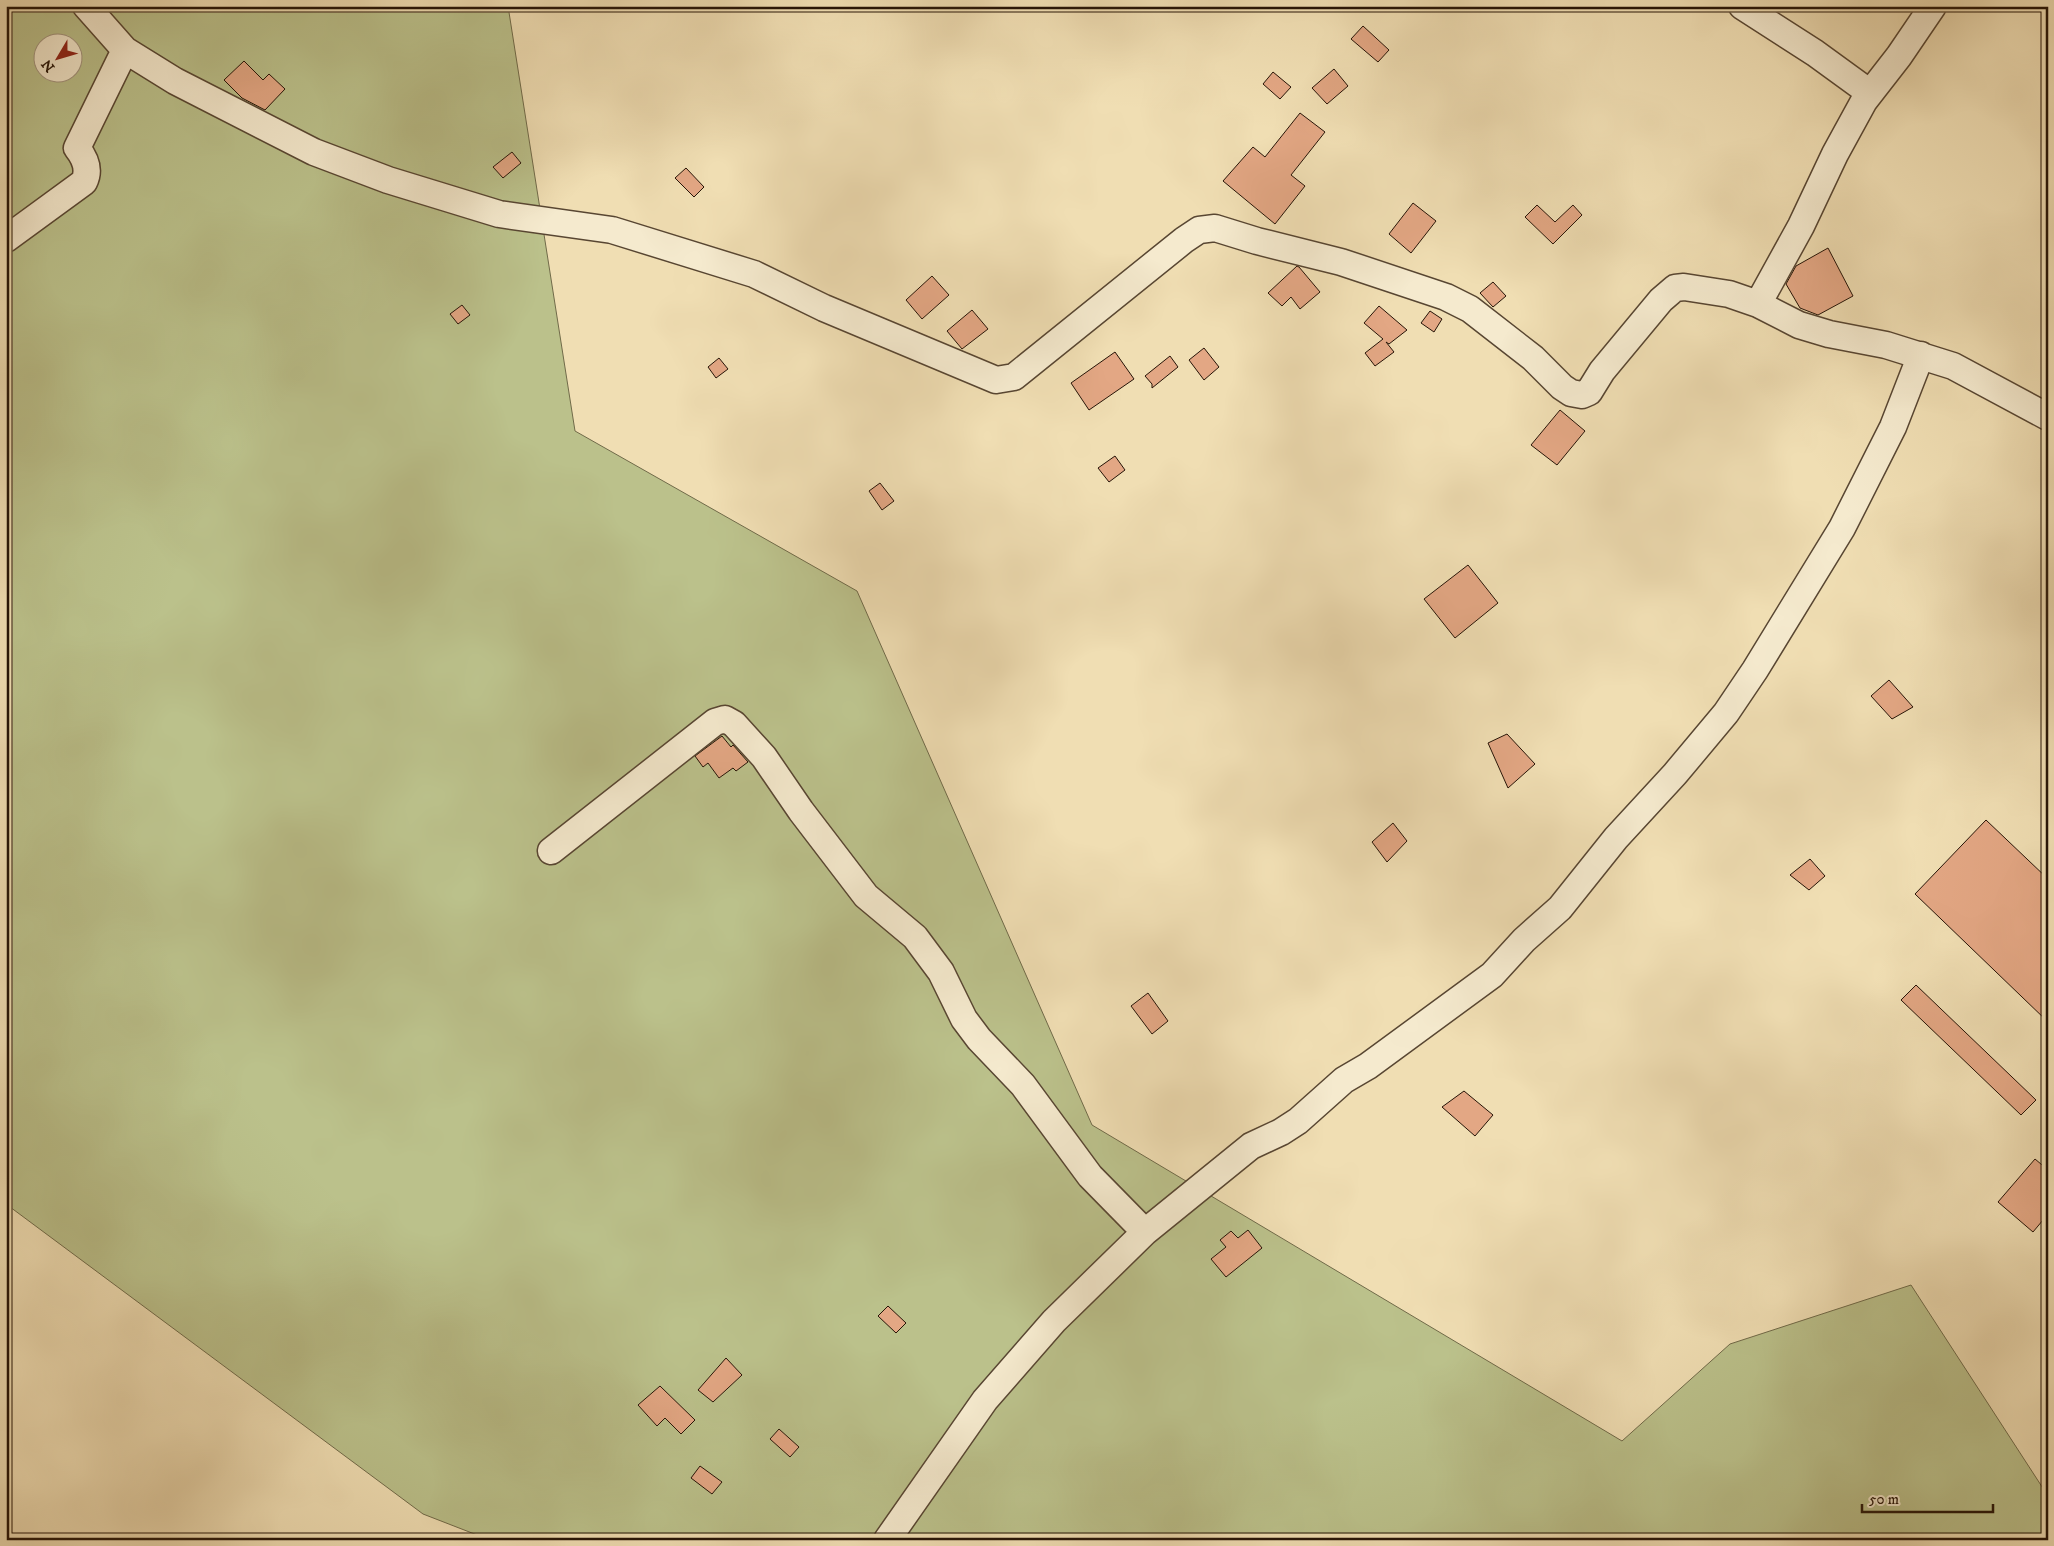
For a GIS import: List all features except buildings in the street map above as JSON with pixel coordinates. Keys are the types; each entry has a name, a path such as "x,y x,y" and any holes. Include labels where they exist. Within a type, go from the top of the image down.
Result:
{"street":[{"path":"86,6 125,50 175,81 323,156 388,180 498,214 612,230 754,274 824,308 996,380 1014,377 1184,240 1199,230 1215,228 1257,241 1341,262 1446,297 1470,309 1534,358 1562,387 1571,393 1582,395 1589,392 1602,372 1661,300 1675,288 1684,287 1729,294 1758,304 1800,325 1829,334 1886,345 1953,366 2048,417"},
{"path":"1742,6 1815,53 1870,93"},
{"path":"1758,304 1801,226 1840,145 1864,101 1933,6"},
{"path":"6,239 84,182 87,168 83,156 77,148 125,50"},
{"path":"887,1540 985,1400 1054,1322 1145,1232 1251,1146 1282,1132 1292,1125 1344,1080 1368,1066 1492,975 1524,940 1560,908 1616,838 1675,774 1726,713 1755,670 1842,528 1893,427 1921,356"},
{"path":"551,852 715,722 725,719 734,724 764,757 850,878 866,896 915,938 941,972 964,1019 1023,1085 1090,1176 1145,1232"}],"green space":[{"path":"6,6 508,6 575,431 857,591 1092,1125 1622,1441 1730,1344 1911,1285 2048,1496 2048,1540 490,1540 423,1514 6,1204"}]}
